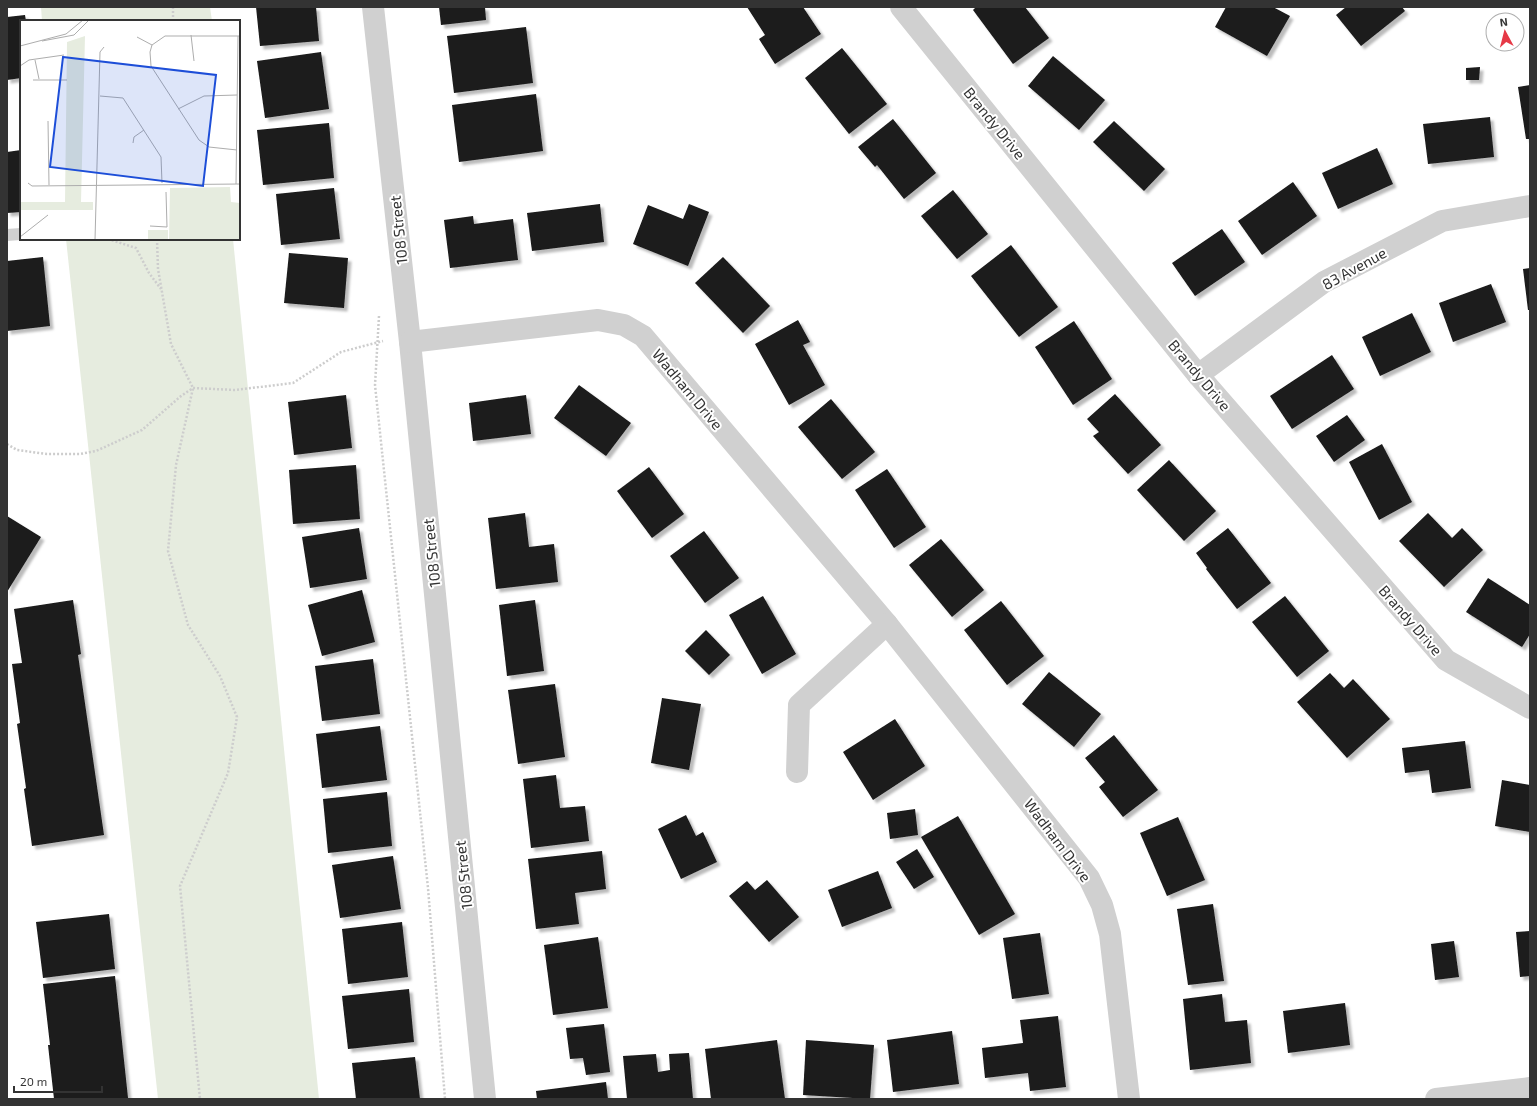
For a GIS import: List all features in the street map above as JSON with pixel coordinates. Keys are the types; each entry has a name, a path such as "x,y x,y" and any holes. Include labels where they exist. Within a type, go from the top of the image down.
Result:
{"street":[{"name":"108 Street","path":"373,7 410,342 485,1099"},
{"name":"Brandy Drive","path":"901,7 1198,375 1446,660 1530,708"},
{"name":"83 Avenue","path":"1198,375 1324,282 1442,221 1530,206"},
{"name":"Wadham Drive","path":"410,342 598,320 624,325 643,336 887,624 1089,878 1102,905 1110,934 1129,1099"},
{"path":"797,772 799,705 887,624"},
{"path":"1436,1099 1530,1088"}],"lane":[{"path":"7,235 20,234"}],"path":[{"path":"173,7 173,20"},
{"path":"111,240 136,248 149,273 161,290"},
{"path":"157,240 158,269 171,344 193,388 176,466 168,551 188,625 220,676 237,717 228,773 180,886 200,1099"},
{"path":"379,315 375,385 428,888 445,1099"},
{"path":"7,444 17,450 47,454 80,454 96,451 142,430 181,396 193,388 236,390 293,383 341,352 377,342 388,341"}],"shaded area":[{"path":"41,7 210,7 212,20 42,20"},
{"path":"66,240 233,240 319,1099 158,1099"}],"building":[{"path":"256,7 316,7 319,41 260,46"},
{"path":"439,7 485,7 486,20 441,25"},
{"path":"747,7 803,7 821,34 775,64 759,39 765,35"},
{"path":"976,7 1025,7 1049,38 1013,64 973,10"},
{"path":"1226,7 1273,7 1290,16 1267,56 1215,27"},
{"path":"1346,7 1402,7 1405,11 1361,46 1336,15"},
{"path":"25,15 26,20 20,20 20,78 7,80 7,17"},
{"path":"526,27 533,83 454,93 447,36"},
{"path":"842,48 887,104 849,134 805,78"},
{"path":"321,52 329,109 265,118 257,61"},
{"path":"1053,56 1105,100 1079,130 1028,86"},
{"path":"1480,67 1479,80 1466,80 1466,68"},
{"path":"1530,85 1530,139 1526,139 1518,87"},
{"path":"536,94 543,151 459,162 452,105"},
{"path":"1490,117 1494,157 1428,164 1423,124"},
{"path":"893,119 936,173 904,199 877,165 875,167 858,147"},
{"path":"1114,121 1165,169 1144,191 1093,142"},
{"path":"329,123 334,178 263,185 257,130"},
{"path":"1377,148 1393,184 1338,209 1322,173"},
{"path":"20,150 20,212 7,213 7,152"},
{"path":"1293,182 1317,216 1262,255 1238,221"},
{"path":"334,188 340,239 281,245 276,194"},
{"path":"953,190 988,234 957,259 921,216"},
{"path":"600,204 604,242 532,251 527,213"},
{"path":"689,204 709,212 688,266 633,244 648,205 683,219"},
{"path":"473,216 474,224 513,219 518,260 450,268 444,220"},
{"path":"1222,229 1245,262 1195,296 1172,263"},
{"path":"1011,245 1058,307 1019,337 971,276"},
{"path":"289,253 348,258 344,308 284,303"},
{"path":"43,257 50,326 7,331 7,261"},
{"path":"723,257 770,306 743,333 695,283"},
{"path":"1530,268 1530,310 1528,310 1523,269"},
{"path":"1491,284 1506,322 1453,342 1439,303"},
{"path":"1412,313 1431,352 1380,376 1362,337"},
{"path":"798,320 810,342 803,345 825,385 789,405 755,344"},
{"path":"1074,321 1112,379 1073,405 1035,347"},
{"path":"1332,355 1354,389 1292,429 1270,396"},
{"path":"579,385 631,423 606,456 554,418"},
{"path":"1115,394 1161,445 1128,474 1093,436 1099,432 1087,419"},
{"path":"346,395 352,448 294,455 288,402"},
{"path":"526,395 531,434 473,441 469,403"},
{"path":"831,399 875,452 842,479 798,427"},
{"path":"1347,415 1365,440 1334,462 1316,436"},
{"path":"1382,444 1412,502 1379,520 1349,462"},
{"path":"1169,460 1216,511 1184,541 1137,490"},
{"path":"356,465 360,519 293,524 289,470"},
{"path":"649,467 684,514 652,538 617,491"},
{"path":"887,469 926,527 894,548 855,490"},
{"path":"525,513 529,547 554,544 558,582 496,589 488,518"},
{"path":"1428,513 1452,538 1462,528 1483,550 1444,587 1399,541"},
{"path":"7,516 41,537 7,592"},
{"path":"359,528 367,579 310,588 302,537"},
{"path":"1228,528 1271,583 1237,609 1206,569 1207,568 1196,553"},
{"path":"704,531 739,578 705,603 670,556"},
{"path":"941,539 984,590 952,617 909,565"},
{"path":"1488,578 1530,605 1530,634 1522,647 1466,612"},
{"path":"362,590 375,642 322,656 308,605"},
{"path":"763,596 796,654 762,674 729,615"},
{"path":"1285,596 1329,651 1297,677 1252,622"},
{"path":"73,600 81,654 78,655 104,835 32,846 24,789 26,788 17,724 20,723 12,664 22,663 14,609"},
{"path":"535,600 544,671 507,676 499,605"},
{"path":"1001,601 1044,656 1007,685 964,630"},
{"path":"706,630 730,655 709,675 685,651"},
{"path":"373,659 380,714 322,721 315,666"},
{"path":"1049,672 1101,714 1074,747 1022,704"},
{"path":"1330,673 1344,688 1353,679 1390,719 1347,758 1297,702"},
{"path":"555,684 565,757 518,764 508,690"},
{"path":"662,698 701,704 689,770 651,763"},
{"path":"895,719 925,766 873,800 843,752"},
{"path":"380,726 387,780 322,788 316,734"},
{"path":"1114,735 1158,790 1123,817 1099,787 1105,782 1085,758"},
{"path":"1465,741 1471,788 1432,793 1429,770 1405,773 1402,748"},
{"path":"556,775 560,808 585,806 589,841 531,848 523,779"},
{"path":"1502,780 1530,785 1530,832 1495,826"},
{"path":"387,792 392,846 328,853 323,799"},
{"path":"915,809 918,835 890,839 887,813"},
{"path":"686,815 696,836 703,832 717,862 681,879 658,829"},
{"path":"958,816 1015,914 979,935 921,837"},
{"path":"1178,817 1205,880 1167,896 1140,833"},
{"path":"917,849 934,877 914,889 896,862"},
{"path":"602,851 606,889 575,893 579,924 536,929 528,859"},
{"path":"393,856 401,909 340,918 332,865"},
{"path":"878,871 892,908 842,927 828,890"},
{"path":"767,880 799,917 769,942 729,896 747,881 755,890"},
{"path":"1213,904 1224,981 1188,985 1177,909"},
{"path":"109,914 115,969 43,978 36,922"},
{"path":"402,922 408,977 348,984 342,929"},
{"path":"1530,931 1530,976 1520,977 1516,932"},
{"path":"1040,933 1049,994 1012,999 1003,938"},
{"path":"598,937 608,1008 553,1015 544,945"},
{"path":"1454,941 1459,977 1435,980 1431,944"},
{"path":"115,976 128,1098 54,1099 43,984"},
{"path":"409,989 414,1042 348,1049 342,996"},
{"path":"1222,994 1225,1022 1247,1020 1251,1063 1190,1070 1183,999"},
{"path":"1345,1003 1350,1045 1288,1053 1283,1011"},
{"path":"1058,1016 1066,1087 1030,1091 1028,1073 985,1078 982,1048 1023,1043 1020,1020"},
{"path":"604,1024 610,1072 586,1075 583,1058 570,1059 566,1028"},
{"path":"952,1031 959,1084 893,1092 887,1040"},
{"path":"777,1040 785,1099 711,1099 705,1049"},
{"path":"806,1040 874,1045 870,1099 803,1095"},
{"path":"689,1053 693,1099 627,1099 623,1056 656,1054 658,1072 670,1070 669,1054"},
{"path":"415,1057 420,1099 356,1099 352,1063"},
{"path":"606,1082 608,1099 537,1099 536,1091"}]}
